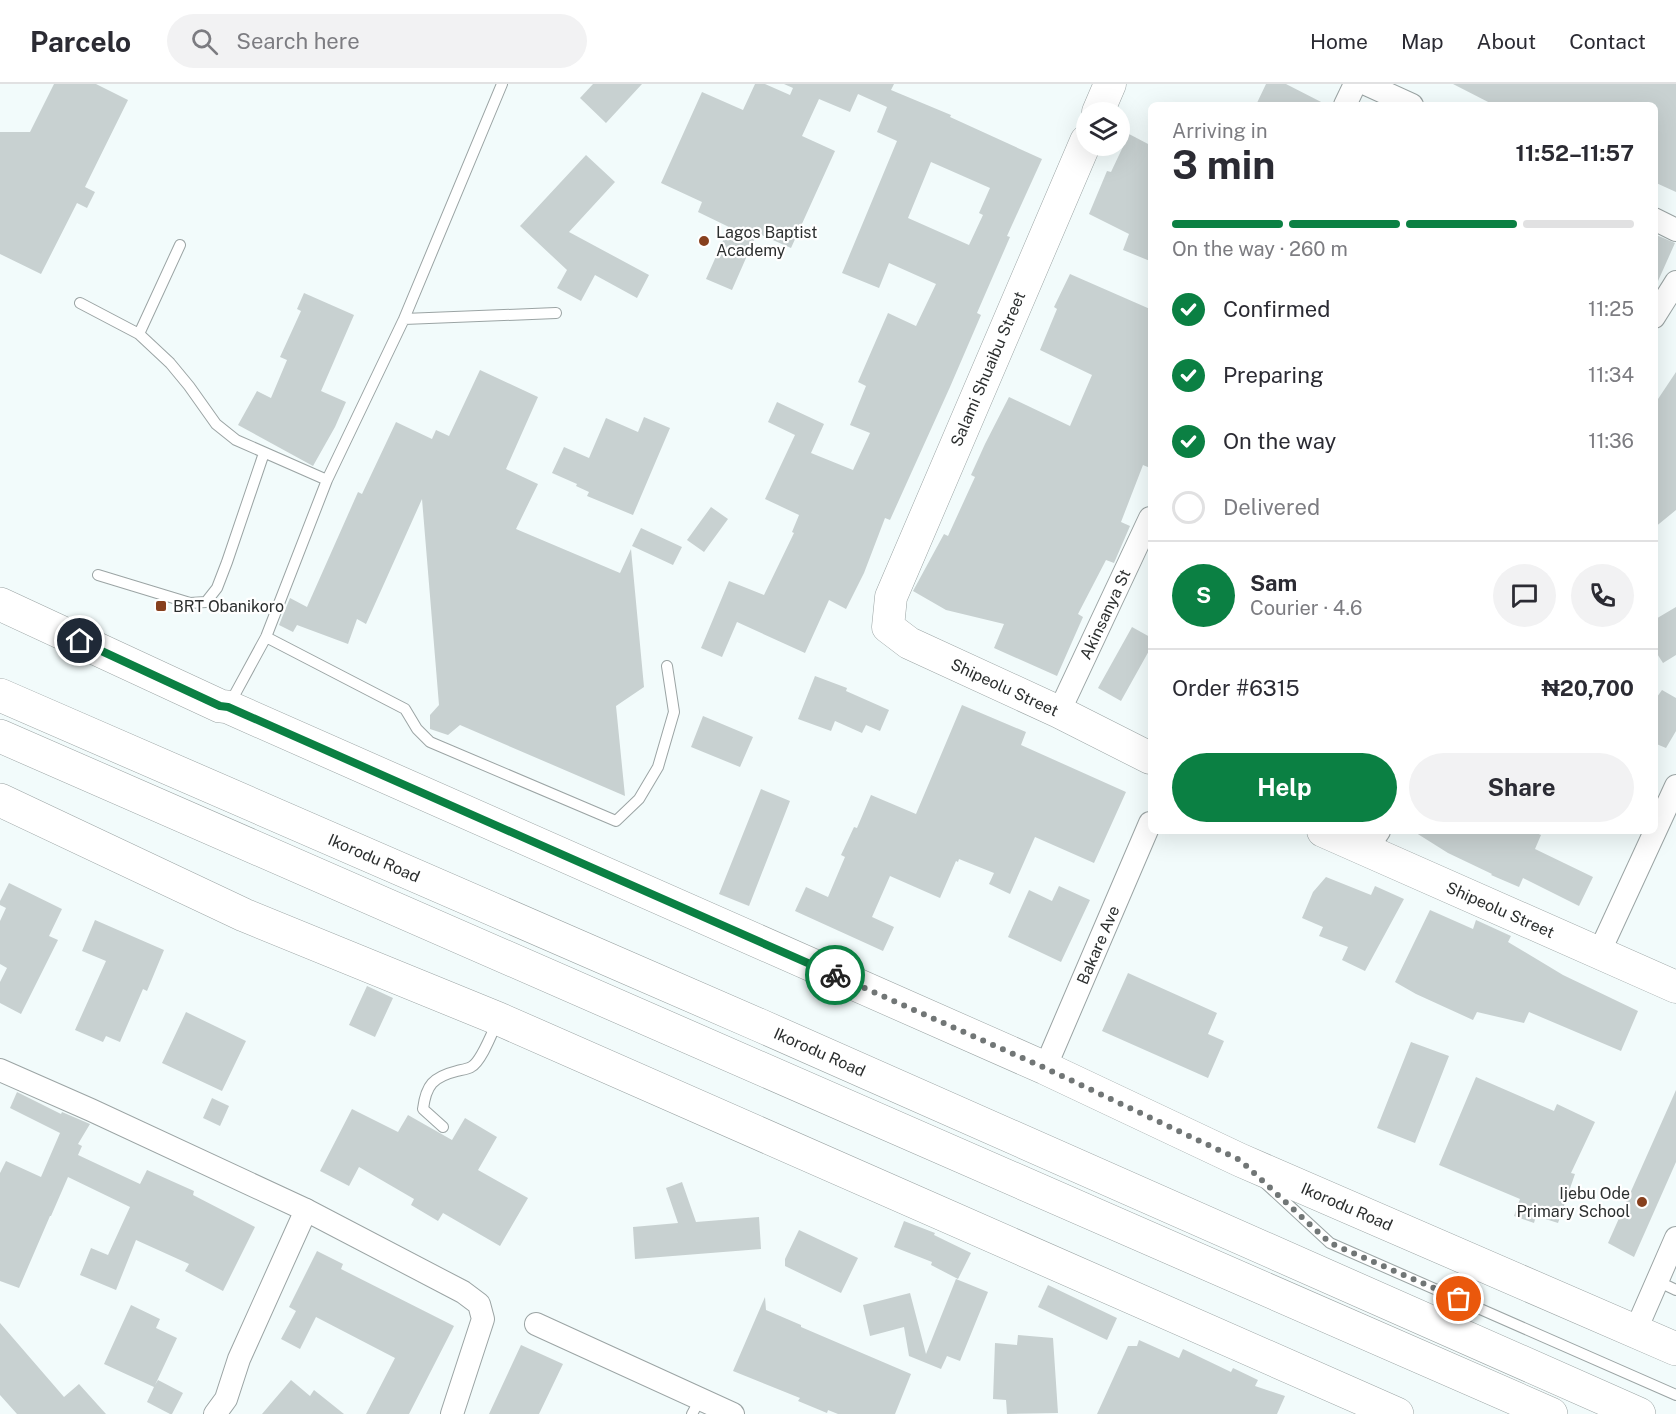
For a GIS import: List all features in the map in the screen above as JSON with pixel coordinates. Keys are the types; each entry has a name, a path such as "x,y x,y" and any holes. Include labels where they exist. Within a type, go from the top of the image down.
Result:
{"main road":[{"name":"Ikorodu Road","path":"0,604 220,706 228,707 1045,1068 1240,1160 1676,1349"},
{"name":"Ikorodu Road","path":"0,695 770,1029 1639,1414"},
{"path":"0,736 1551,1414"},
{"path":"0,800 244,915 499,1019 1397,1414"}],"street":[{"path":"1102,102 1110,84"},
{"path":"1346,102 1355,84"},
{"path":"1366,84 1405,102"},
{"name":"Salami Shuaibu Street","path":"891,597 1080,156"},
{"path":"1658,221 1676,230"},
{"path":"1658,311 1676,282"},
{"name":"Akinsanya St","path":"1059,712 1148,522"},
{"name":"Shipeolu Street","path":"891,597 888,627 909,643 1059,712 1148,757"},
{"path":"1599,953 1667,829 1676,786"},
{"name":"Bakare Ave","path":"1045,1068 1148,828"},
{"name":"Shipeolu Street","path":"1340,834 1373,840 1599,953 1676,987"},
{"path":"0,1070 306,1210 464,1292 479,1304 483,1319 452,1414"},
{"path":"214,1414 226,1399 239,1359 306,1210"},
{"path":"1635,1332 1666,1286 1676,1238"},
{"path":"536,1323 696,1406 733,1414"}],"lane":[{"path":"228,707 266,637 327,480 404,319 502,84"},
{"path":"139,334 180,245"},
{"path":"80,303 139,334 170,363 216,424 236,440 327,480"},
{"path":"404,319 556,313"},
{"path":"98,576 190,603 206,602 217,588 264,453"},
{"path":"266,637 405,709 417,729 430,741 616,821 639,799 658,767 674,712 667,666"},
{"path":"443,1127 423,1109 425,1095 433,1080 447,1073 472,1067 483,1052 499,1019"},
{"path":"1240,1160 1330,1243 1676,1395"}],"building":[{"path":"54,84 96,84 128,100 85,187 95,192 87,208 77,203 41,274 0,254 0,132 30,132"},
{"path":"593,84 642,84 606,123 580,98"},
{"path":"755,84 765,84 790,95 793,88 784,84 894,84 891,90 951,115 950,117 1042,159 1007,236 1010,237 977,313 981,315 950,387 890,520 885,518 864,573 846,609 829,600 805,653 737,622 722,657 701,648 729,581 764,595 794,533 792,532 799,515 765,499 795,435 768,422 777,402 824,424 811,453 853,470 870,433 850,425 866,386 858,382 888,313 916,326 936,284 889,263 879,288 842,273 897,141 877,132 887,107 858,94 850,112 819,99 802,136 835,151 791,248 757,233 732,290 706,279 729,227 698,212 702,202 661,183 702,92 743,110","holes":["931,162 990,188 979,213 983,215 969,245 908,218"]},
{"path":"1266,84 1286,84 1321,102 1257,102"},
{"path":"1453,84 1676,84 1676,192 1658,184 1658,102 1488,102"},
{"path":"1130,135 1148,144 1148,260 1123,250 1129,234 1089,214 1107,171 1111,172 1119,156 1130,156"},
{"path":"586,155 615,182 569,232 649,275 637,298 595,275 581,301 557,288 567,270 520,226"},
{"path":"1658,236 1675,243 1658,281"},
{"path":"1070,274 1148,308 1148,467 1143,465 1121,522 1130,526 1114,563 1106,560 1078,614 1083,617 1057,676 994,648 1004,624 946,610 913,591 944,534 948,536 975,477 971,475 1009,397 1070,426 1092,375 1040,350 1057,309 1054,307"},
{"path":"304,293 354,315 321,391 346,402 313,466 238,425 257,391 271,398 287,360 280,357 301,311 297,309"},
{"path":"480,370 538,397 506,469 538,484 516,529 620,573 631,549 644,687 616,706 625,796 460,725 448,735 430,729 430,715 439,705 422,499 366,624 357,619 348,644 297,625 293,632 279,625 290,598 307,607 358,492 362,494 396,422 432,439 436,430 449,436"},
{"path":"1676,372 1676,510 1658,525 1658,399"},
{"path":"644,417 670,428 633,515 587,496 589,492 576,486 577,484 552,473 564,447 589,458 606,418 638,432"},
{"path":"711,507 728,519 704,552 687,540"},
{"path":"641,528 682,547 673,565 632,546"},
{"path":"1676,607 1676,655 1663,663 1658,655 1658,618"},
{"path":"1132,627 1148,636 1148,653 1121,701 1098,688"},
{"path":"815,676 847,688 846,691 889,710 880,731 866,725 862,733 835,721 831,731 798,719"},
{"path":"1662,690 1676,698 1676,731 1666,748 1658,745 1658,696"},
{"path":"962,705 1026,732 1021,745 1126,792 1094,863 1035,837 1010,894 989,884 994,873 959,859 958,862 956,861 940,898 890,876 872,917 894,927 883,951 795,911 806,887 828,897 845,857 841,855 854,827 857,828 871,795 916,814"},
{"path":"703,716 753,737 740,767 691,747"},
{"path":"761,789 790,801 749,906 719,894"},
{"path":"1418,834 1539,834 1541,835 1535,849 1593,877 1579,906 1523,878 1519,887 1448,853"},
{"path":"1326,877 1371,895 1375,886 1404,899 1365,971 1342,960 1348,947 1319,936 1323,927 1302,918 1313,892"},
{"path":"9,883 62,909 49,936 58,940 21,1014 0,1003 0,982 7,968 0,964 0,921 6,908 0,905 0,901"},
{"path":"1059,886 1090,900 1061,962 1008,937 1029,890 1052,901"},
{"path":"1430,910 1473,929 1476,920 1511,936 1508,942 1563,975 1638,1011 1621,1051 1529,1012 1524,1023 1477,1012 1473,1020 1395,982"},
{"path":"95,920 164,950 147,991 143,989 120,1042 106,1036 103,1042 75,1030 106,961 82,951"},
{"path":"1128,973 1217,1013 1208,1034 1224,1041 1208,1078 1102,1031"},
{"path":"367,986 393,998 375,1037 349,1025"},
{"path":"186,1012 246,1041 222,1091 162,1063"},
{"path":"1411,1042 1449,1056 1415,1143 1377,1128"},
{"path":"1476,1077 1554,1111 1557,1104 1595,1122 1571,1173 1575,1174 1558,1223 1536,1216 1534,1223 1514,1216 1520,1199 1439,1165"},
{"name":"Ijebu Ode Primary School","path":"1676,1090 1676,1162 1634,1257 1608,1243"},
{"path":"17,1092 61,1114 62,1112 90,1124 78,1144 82,1146 78,1155 140,1184 147,1170 194,1191 193,1195 255,1227 223,1291 185,1271 189,1264 136,1240 116,1290 80,1275 91,1248 108,1255 130,1207 68,1177 19,1288 0,1281 0,1173 6,1161 41,1177 60,1133 10,1108"},
{"path":"212,1098 229,1106 220,1126 203,1118"},
{"path":"352,1109 398,1132 408,1115 452,1140 465,1118 497,1137 478,1170 528,1198 500,1246 443,1213 438,1221 411,1205 414,1199 359,1167 349,1186 320,1171"},
{"path":"682,1182 696,1222 759,1217 761,1249 635,1259 633,1227 678,1223 666,1188"},
{"path":"904,1221 935,1233 934,1235 971,1253 958,1279 931,1265 932,1262 894,1247"},
{"path":"799,1230 858,1258 841,1293 785,1266 785,1259"},
{"path":"317,1251 343,1264 341,1269 454,1326 409,1414 366,1414 395,1358 316,1317 300,1349 281,1339 296,1311 289,1307"},
{"path":"956,1279 988,1292 960,1361 947,1356 941,1369 909,1356 904,1327 870,1336 863,1305 910,1293 926,1354"},
{"path":"1048,1285 1117,1318 1107,1340 1038,1307"},
{"path":"765,1297 766,1310 911,1374 895,1414 838,1414 828,1410 827,1413 798,1401 800,1398 733,1371"},
{"path":"131,1305 160,1319 156,1328 177,1338 155,1385 158,1380 183,1393 172,1414 147,1402 154,1387 104,1364"},
{"path":"0,1323 64,1397 79,1384 106,1414 17,1414 0,1395"},
{"path":"1018,1335 1053,1338 1058,1413 1007,1414 1006,1400 993,1399 995,1343 1017,1345"},
{"path":"1139,1340 1179,1358 1183,1349 1231,1372 1233,1368 1258,1380 1255,1386 1285,1396 1277,1414 1097,1414 1128,1346 1137,1346"},
{"path":"521,1345 563,1364 539,1414 489,1414"},
{"path":"291,1380 310,1396 314,1390 344,1414 262,1414"}],"way so far":[{"path":"835,975 1045,1068 1240,1160 1330,1243 1459,1299"}],"place":[{"name":"Lagos Baptist Academy","path":"704,241"},
{"name":"BRT Obanikoro","path":"161,606"},
{"name":"Ijebu Ode Primary School","path":"1642,1202"}],"route":[{"path":"80,641 220,706 228,707 835,975"}]}
